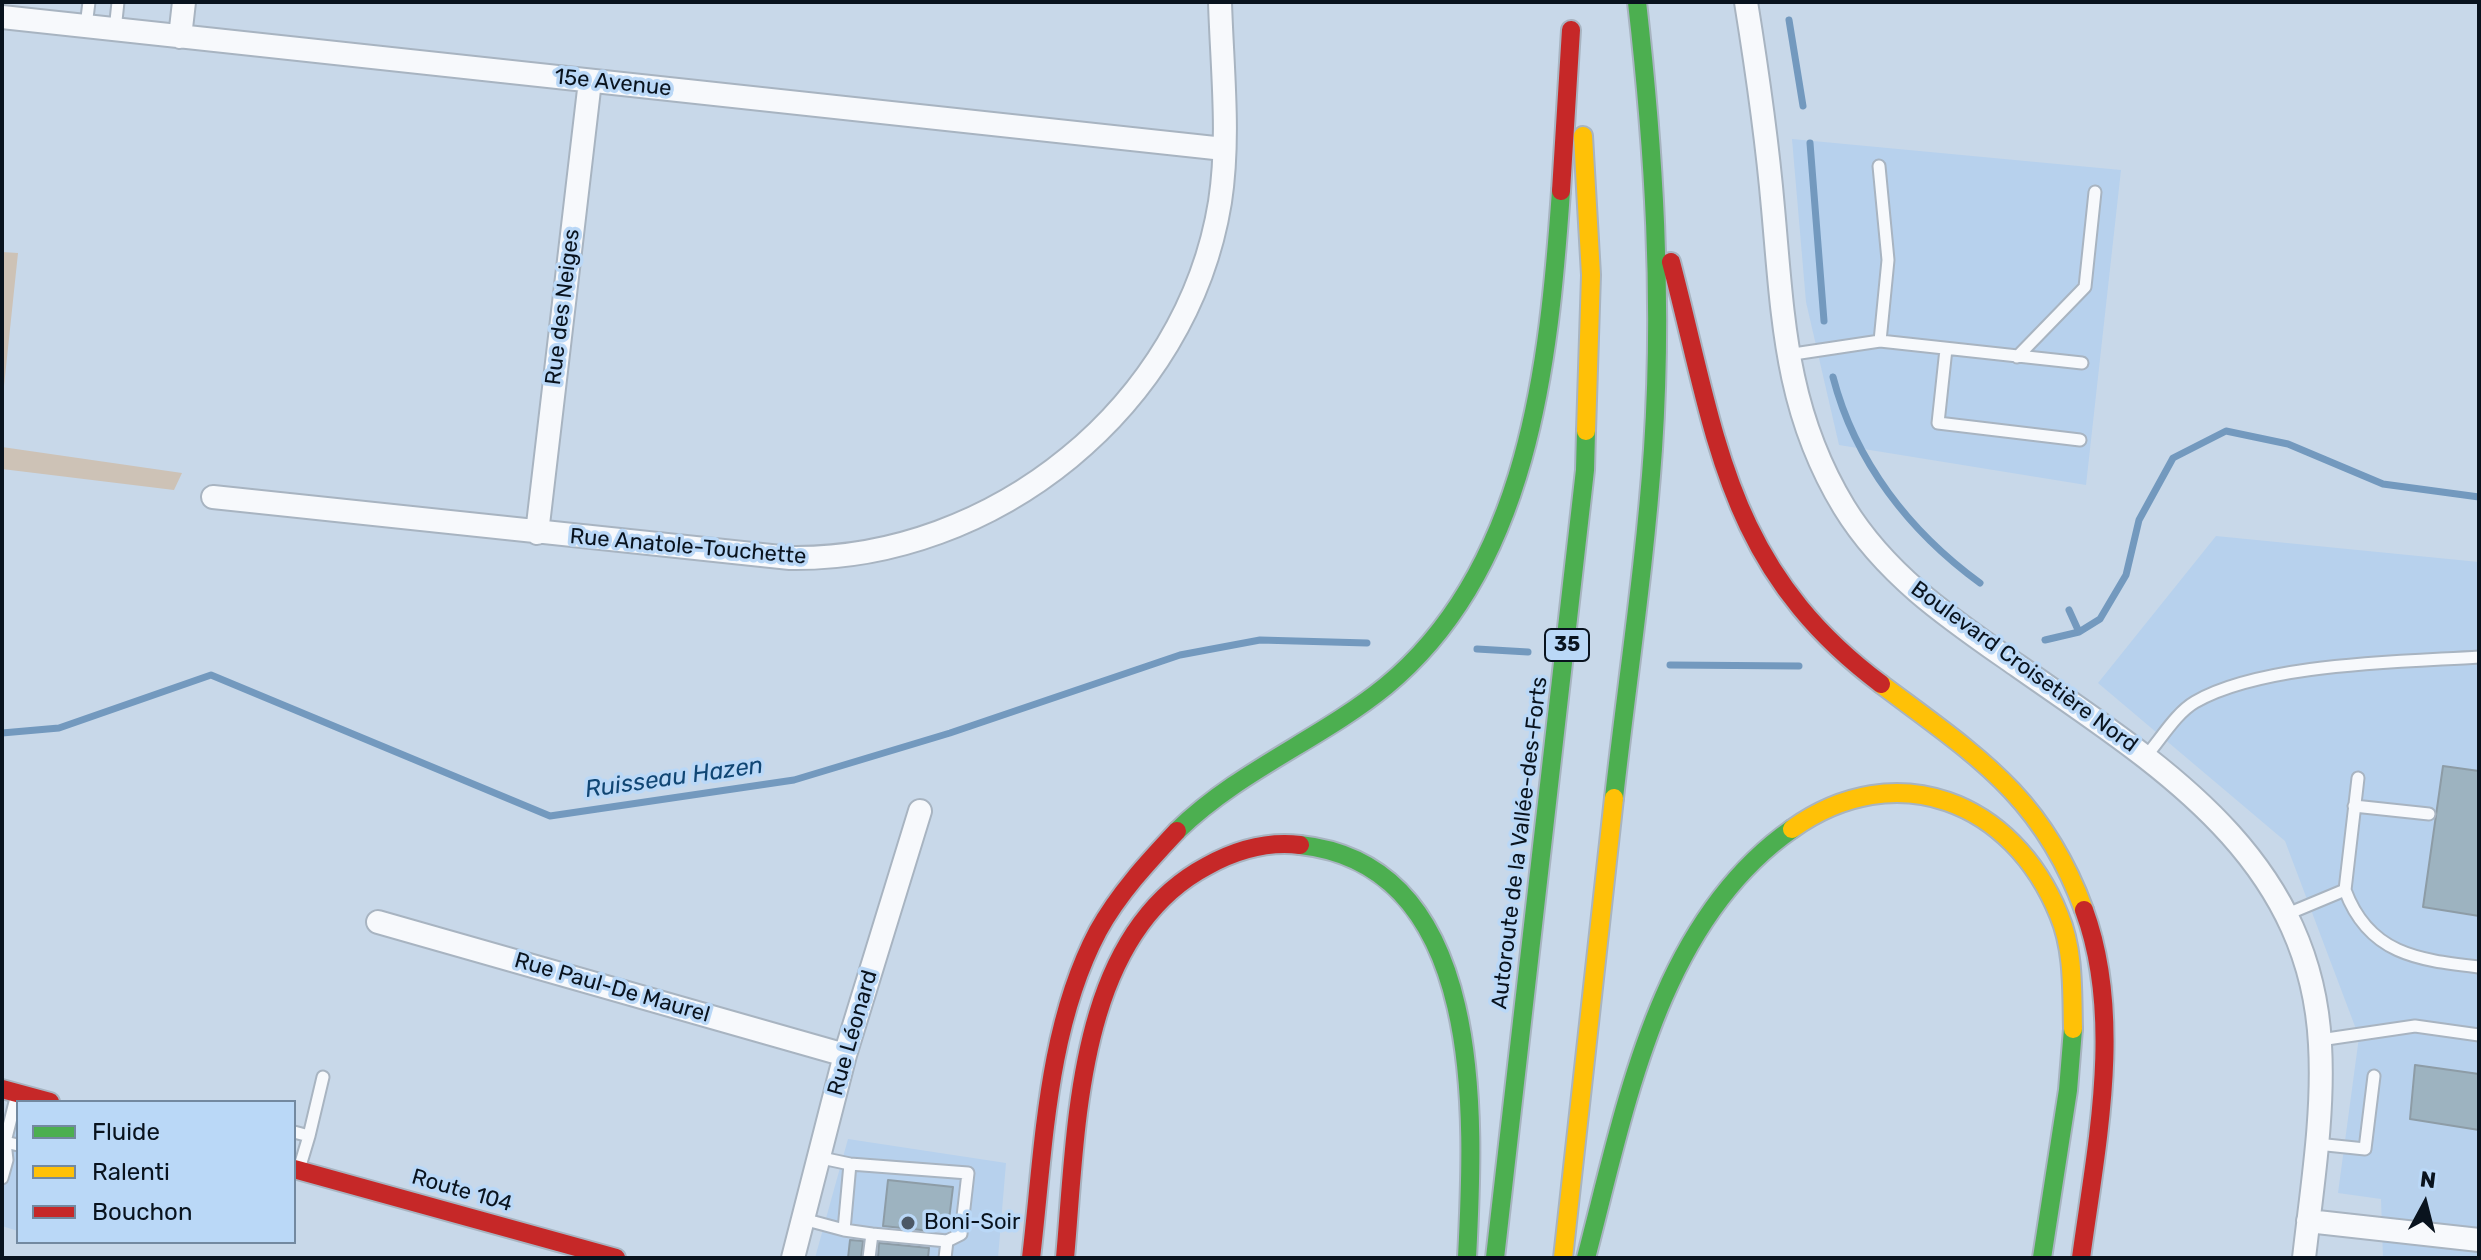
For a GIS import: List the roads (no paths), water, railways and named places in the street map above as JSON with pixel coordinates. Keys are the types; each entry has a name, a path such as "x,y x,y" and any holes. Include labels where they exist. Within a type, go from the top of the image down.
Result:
{"main road":[{"path":"1563,1258 1653,450 1658,314 1654,201 1650,116 1637,2"},
{"name":"Autoroute de la Vallée-des-Forts","path":"1031,1258 1060,1037 1079,971 1111,906 1145,862 1188,821 1245,780 1354,713 1409,669 1452,614 1489,548 1519,472 1543,370 1570,23 1589,210 1588,423 1574,585 1495,1258"},
{"path":"1654,201 1728,478 1746,522 1778,582 1808,621 1842,655 1996,771 2043,826 2077,885 2101,976 2105,1018 2102,1088 2081,1258"},
{"path":"1586,1258 1628,1105 1659,1012 1688,951 1721,898 1765,849 1816,814 1861,796 1905,792 1935,797 1965,808 2004,833 2040,877 2064,935 2074,990 2075,1042 2042,1258"},
{"path":"1065,1258 1096,1024 1107,985 1123,949 1154,903 1188,873 1235,850 1283,844 1327,849 1374,871 1411,904 1436,945 1454,996 1469,1087 1471,1171 1467,1258"},
{"path":"9,1091 43,1100"},
{"name":"Route 104","path":"296,1170 616,1258"}],"street":[{"path":"180,37 184,2"},
{"name":"Rue Anatole-Touchette","path":"213,497 735,555 809,559 907,543 949,530 994,509 1079,451 1120,409 1161,354 1192,294 1207,255 1220,201 1224,149 1220,2"},
{"name":"Boulevard Croisetière Nord","path":"1746,2 1770,174 1787,355 1801,414 1826,474 1847,512 1892,568 1947,617 2146,756 2195,796 2240,842 2285,915 2307,976 2320,1040 2317,1144 2304,1258"},
{"name":"15e Avenue","path":"2,17 1224,149"},
{"name":"Rue des Neiges","path":"537,533 590,81"},
{"name":"Rue Léonard","path":"793,1258 845,1055 920,811"},
{"name":"Rue Paul-De Maurel","path":"378,922 845,1055"},
{"path":"2308,1221 2479,1240"}],"lane":[{"path":"86,26 89,2"},
{"path":"115,30 118,2"},
{"path":"1879,166 1888,260 1880,341"},
{"path":"2017,357 2085,287 2095,192"},
{"path":"1787,355 1880,341 2082,363"},
{"path":"1946,349 1938,423 2080,440"},
{"path":"2146,756 2194,702 2249,682 2348,666 2479,657"},
{"path":"2358,778 2345,890 2358,917 2409,957 2479,967"},
{"path":"2354,806 2429,814"},
{"path":"2285,915 2345,890"},
{"path":"2320,1040 2415,1026 2479,1035"},
{"path":"2317,1144 2365,1149 2374,1076"},
{"path":"296,1170 309,1136 323,1077"},
{"path":"2,1178 7,1160 5,1142 9,1091"},
{"path":"296,1133 309,1136"},
{"path":"5,1142 16,1145"},
{"path":"803,1219 872,1234 947,1241 961,1234 968,1173 850,1164 817,1157"},
{"path":"844,1230 850,1164"},
{"path":"869,1258 872,1234"},
{"path":"945,1258 947,1241"}],"waterway":[{"path":"1789,20 1803,106"},
{"path":"1810,143 1824,321"},
{"path":"1833,377 1855,438 1888,493 1931,541 1980,583"},
{"name":"Ruisseau Hazen","path":"2045,640 2079,632 2100,619 2126,575 2139,520 2173,458 2226,431 2288,444 2383,484 2479,497"},
{"path":"2069,610 2079,632"},
{"name":"Ruisseau Hazen","path":"2,733 59,728 211,675 550,816 794,780 950,733 1180,655 1260,640 1367,643"},
{"name":"Ruisseau Hazen","path":"1477,649 1528,652"},
{"name":"Ruisseau Hazen","path":"1670,665 1799,666"}],"place":[{"name":"Boni-Soir","path":"908,1223"}]}
